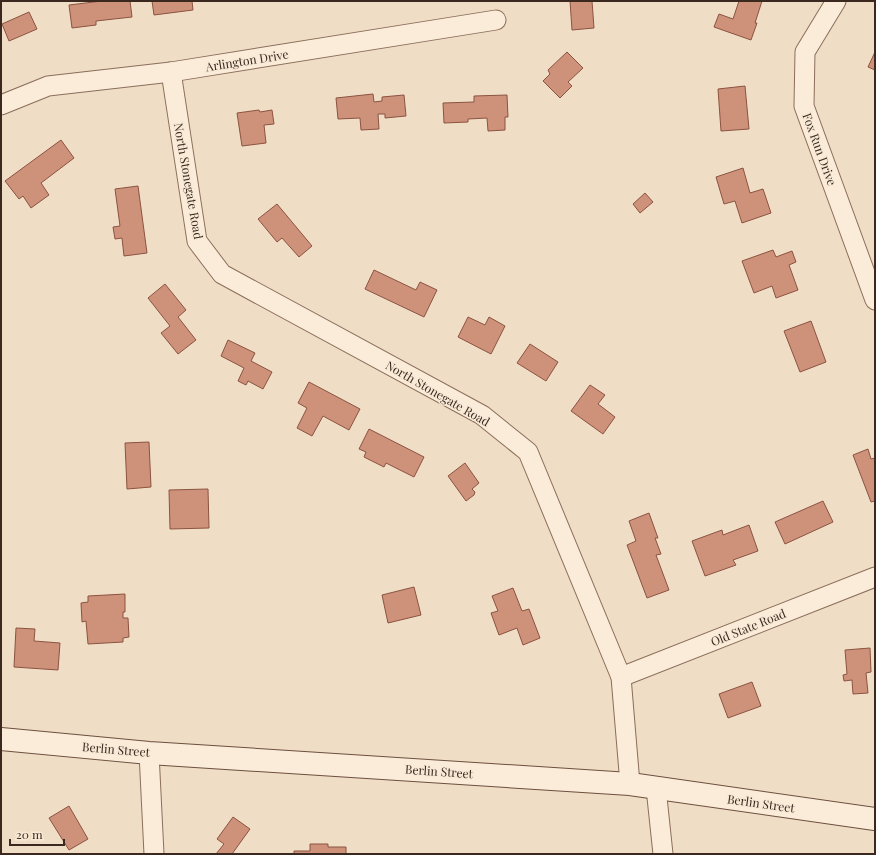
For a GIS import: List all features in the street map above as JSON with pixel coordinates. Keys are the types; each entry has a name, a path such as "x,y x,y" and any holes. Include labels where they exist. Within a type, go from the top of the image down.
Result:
{"main road":[{"name":"Berlin Street","path":"1,739 150,752 630,784 875,819"}],"street":[{"name":"Fox Run Drive","path":"836,1 804,52 804,106 875,300"},
{"name":"Arlington Drive","path":"1,105 48,86 171,72 496,20"},
{"name":"North Stonegate Road","path":"171,72 197,241 222,274 482,415 528,452 621,677 630,784"},
{"name":"Old State Road","path":"621,677 875,577"},
{"path":"150,752 154,854"},
{"path":"656,788 663,854"}],"building":[{"path":"102,1 130,1 132,17 96,21 96,25 72,28 69,5"},
{"path":"152,1 192,1 193,10 154,15"},
{"path":"570,1 592,1 594,28 572,30"},
{"path":"739,1 762,1 751,40 714,27 719,14 733,19"},
{"path":"29,12 37,29 9,41 2,24"},
{"path":"567,52 583,68 568,82 572,86 560,98 543,81 550,74 548,70"},
{"path":"875,52 875,70 868,67"},
{"path":"745,86 749,129 721,131 718,89"},
{"path":"373,94 374,102 382,101 382,97 404,95 406,116 385,118 385,114 378,114 379,129 361,130 360,118 338,119 336,98"},
{"path":"507,95 508,117 505,117 505,130 488,131 487,118 468,119 468,122 444,123 443,103 474,102 474,96"},
{"path":"259,110 260,112 272,110 274,124 264,125 266,143 242,146 237,113"},
{"path":"61,140 74,158 41,183 49,195 31,208 23,196 19,199 5,181"},
{"path":"743,168 750,193 763,189 771,213 742,223 735,201 724,204 716,177"},
{"path":"138,186 147,253 124,256 122,238 115,239 113,227 120,226 115,189"},
{"path":"645,193 653,202 640,213 633,204"},
{"path":"277,204 312,246 299,257 282,238 277,242 258,219"},
{"path":"773,250 776,257 792,251 796,262 789,265 798,290 776,298 772,286 754,293 742,261"},
{"path":"374,270 416,290 420,282 437,290 424,317 365,289"},
{"path":"165,284 186,310 178,317 196,340 178,354 161,333 170,326 148,298"},
{"path":"468,317 485,325 489,317 505,326 491,354 458,337"},
{"path":"811,321 826,362 800,372 784,331"},
{"path":"228,340 255,353 251,361 272,372 263,389 248,381 246,385 238,381 244,368 221,356"},
{"path":"530,344 558,362 546,381 517,363"},
{"path":"309,382 360,409 349,430 323,416 312,436 297,428 307,408 298,403"},
{"path":"590,385 605,395 598,404 615,417 603,434 571,411"},
{"path":"369,429 424,457 414,477 386,463 384,467 364,457 366,452 359,449"},
{"path":"149,442 151,487 127,489 125,443"},
{"path":"868,449 871,459 875,458 875,501 871,502 853,455"},
{"path":"465,463 479,483 472,489 475,492 474,495 466,501 448,476"},
{"path":"208,489 209,528 170,529 169,490"},
{"path":"823,501 833,522 785,544 775,522"},
{"path":"649,513 658,538 655,538 661,554 656,555 669,590 647,598 627,545 636,541 629,521"},
{"path":"749,525 758,551 733,560 736,565 705,576 692,541 722,530 723,535"},
{"path":"414,587 421,615 388,623 382,595"},
{"path":"513,588 522,611 529,609 540,638 523,645 517,628 499,635 491,613 498,611 492,596"},
{"path":"125,594 125,612 123,612 123,618 128,618 129,637 123,638 123,642 88,644 86,621 82,622 81,603 88,602 88,596"},
{"path":"16,628 35,629 34,641 60,643 58,670 14,667"},
{"path":"870,648 871,672 866,673 868,693 853,694 852,680 844,681 843,675 847,674 845,650"},
{"path":"752,682 761,706 728,718 719,694"},
{"path":"69,806 88,839 69,850 49,818"},
{"path":"233,817 250,829 232,854 216,854 224,844 217,839"},
{"path":"310,844 328,844 328,847 346,847 346,854 294,854 294,851 310,851"}]}
